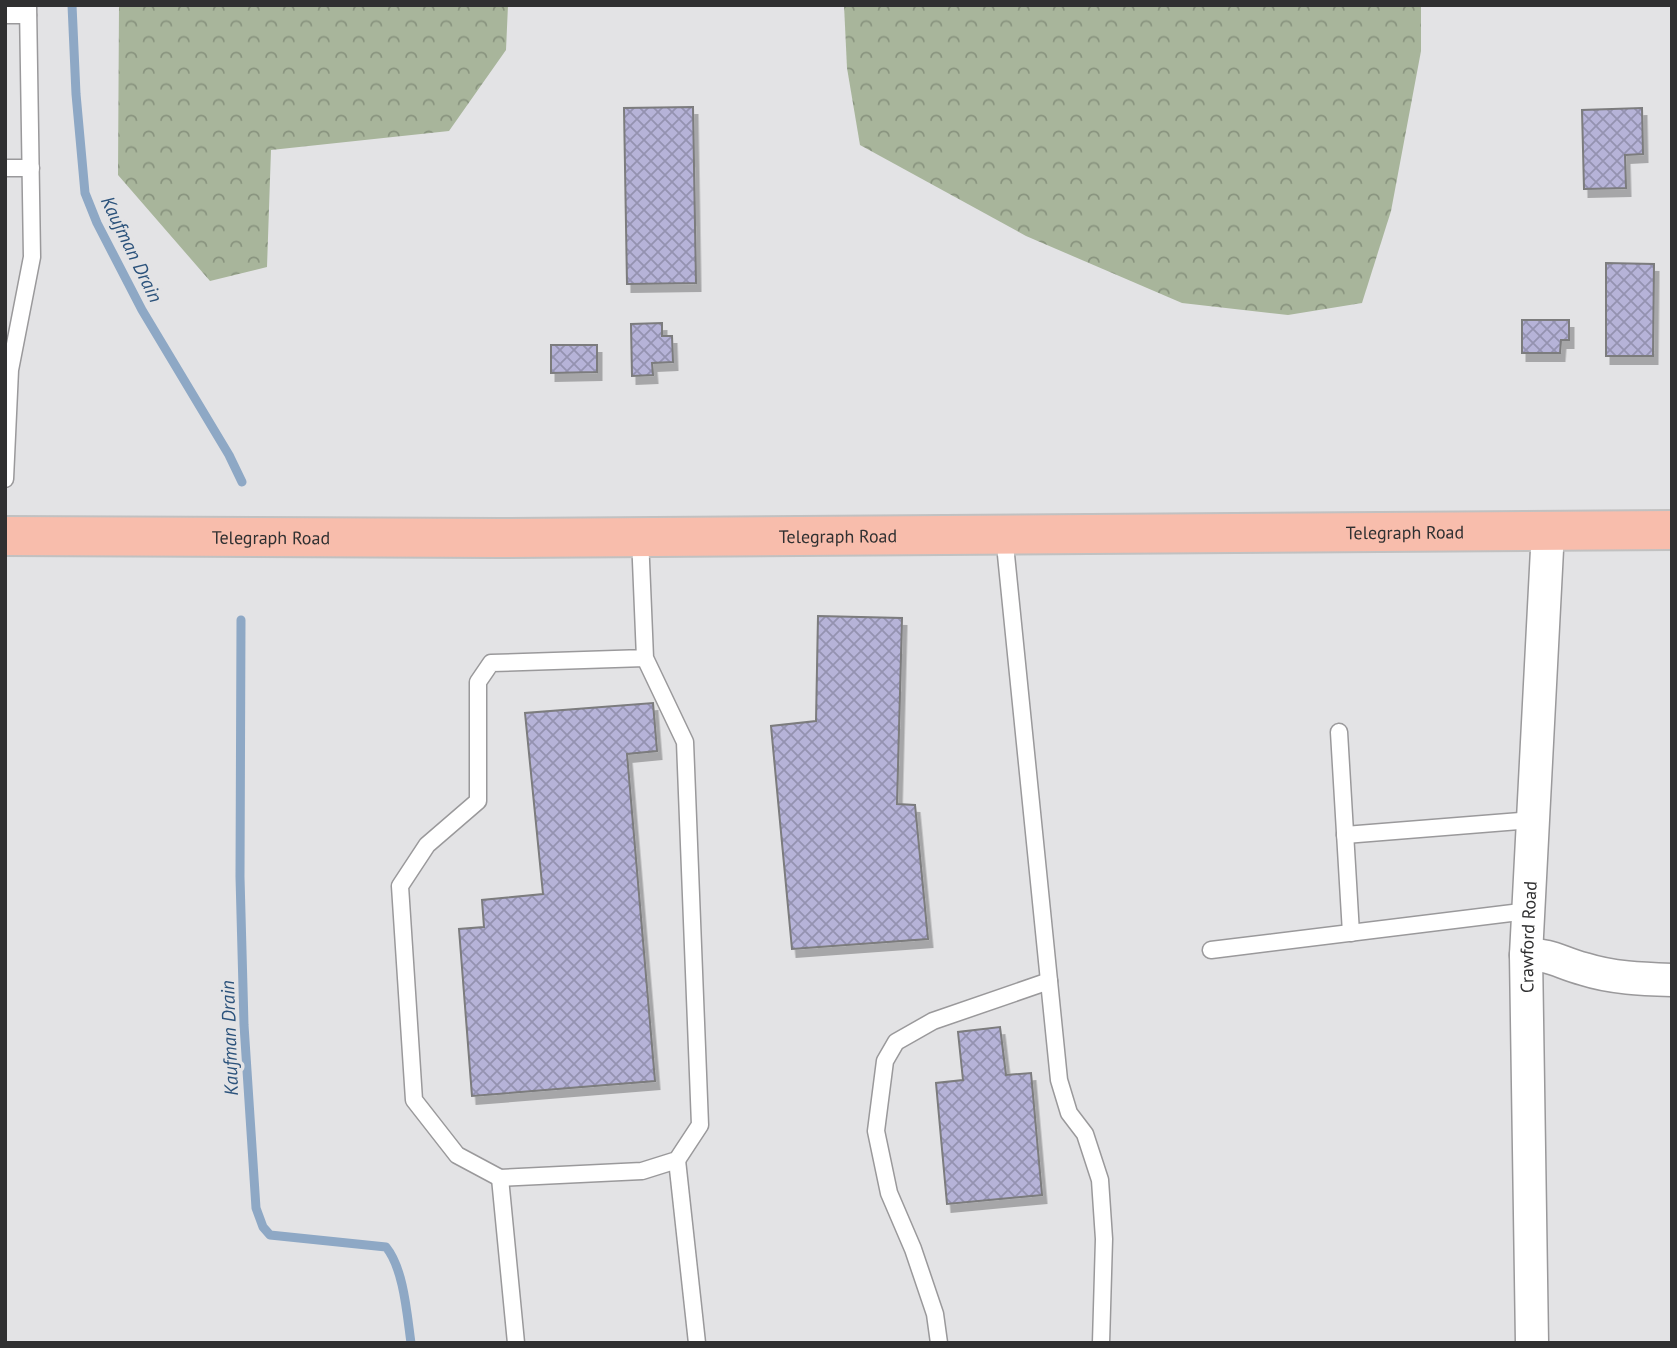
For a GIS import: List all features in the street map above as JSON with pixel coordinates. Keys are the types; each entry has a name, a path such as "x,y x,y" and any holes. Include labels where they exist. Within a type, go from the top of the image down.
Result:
{"main road":[{"name":"Telegraph Road","path":"5,536 640,537 1672,530"}],"street":[{"name":"Crawford Road","path":"1532,1343 1526,955 1548,530"},
{"path":"1526,955 1545,954 1584,970 1633,979 1672,980"}],"lane":[{"path":"5,15 28,10 32,257 10,370 5,479"},
{"path":"5,168 31,168"},
{"path":"1004,534 1059,1080 1069,1113 1085,1133 1100,1180 1104,1240 1101,1343"},
{"path":"640,537 645,658 685,742 700,1125 677,1160 642,1171 500,1178 457,1155 414,1100 400,886 427,845 478,801 478,682 491,663 645,658"},
{"path":"1339,732 1351,933"},
{"path":"1345,835 1533,820"},
{"path":"1211,950 1528,911"},
{"path":"939,1343 935,1314 913,1249 888,1193 876,1131 885,1061 895,1042 933,1021 1049,981"},
{"path":"677,1160 697,1343"},
{"path":"500,1178 516,1343"}],"green space":[{"path":"119,5 508,5 506,50 449,131 271,150 267,267 210,281 118,175"},
{"path":"844,5 1421,5 1421,51 1391,211 1362,303 1288,315 1182,303 1026,236 860,145 847,68"}],"building":[{"path":"693,107 696,283 627,284 624,108"},
{"path":"1642,108 1643,154 1625,155 1626,188 1584,189 1582,110"},
{"path":"1606,263 1654,264 1653,356 1606,356"},
{"path":"1522,320 1569,320 1569,340 1561,340 1560,353 1522,353"},
{"path":"662,323 662,336 672,336 673,362 652,363 653,375 632,376 631,324"},
{"path":"551,345 597,345 597,372 551,373"},
{"path":"818,616 902,618 897,804 915,805 928,939 792,949 771,726 816,721"},
{"path":"653,703 657,751 627,754 655,1081 472,1096 459,929 484,927 482,900 543,894 525,713"},
{"path":"1000,1027 1006,1075 1031,1073 1042,1195 947,1204 936,1083 963,1080 958,1032"}],"waterway":[{"name":"Kaufman Drain","path":"72,5 76,94 85,193 97,223 142,310 229,455 242,482"},
{"name":"Kaufman Drain","path":"241,620 240,877 244,1025 256,1208 263,1227 270,1235 386,1247 401,1280 411,1343"}]}
